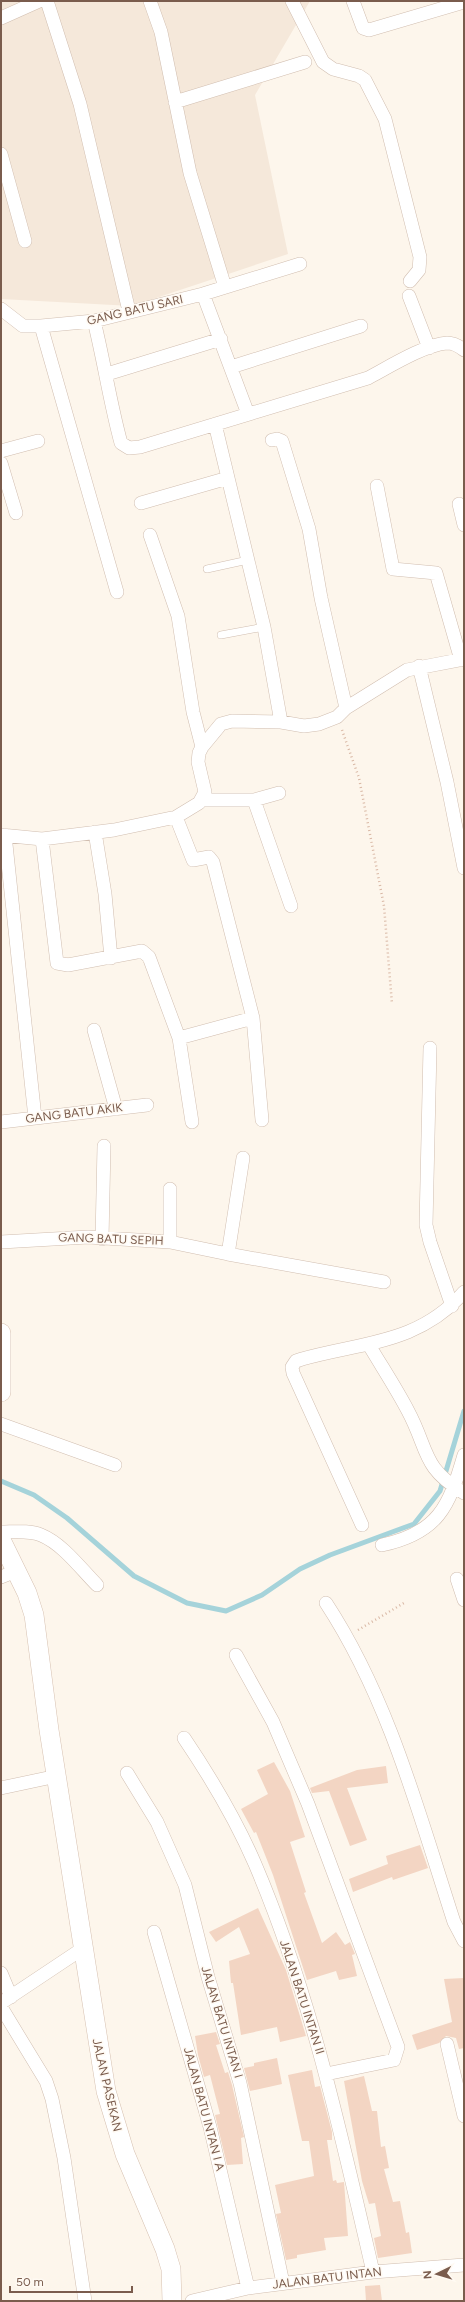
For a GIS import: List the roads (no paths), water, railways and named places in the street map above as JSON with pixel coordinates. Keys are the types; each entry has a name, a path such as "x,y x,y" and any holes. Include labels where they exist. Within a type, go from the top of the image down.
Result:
{"street":[{"path":"150,1 161,32 190,173 225,287"},
{"path":"292,1 323,62 333,68 359,76 365,80 385,119 420,257 419,270 410,281"},
{"path":"352,1 363,28 369,30 464,2"},
{"path":"1,18 39,2 80,104 129,312"},
{"path":"175,102 306,62"},
{"path":"1,154 25,241"},
{"name":"GANG BATU SARI","path":"1,309 23,326 41,326 94,321 204,294 300,264"},
{"path":"204,294 248,414"},
{"path":"409,296 438,345"},
{"path":"94,321 107,374 121,443 129,448 140,447 368,378 401,360 438,345 464,350"},
{"path":"41,326 117,592"},
{"path":"231,367 361,326"},
{"path":"107,374 221,339"},
{"path":"215,424 264,627 281,722"},
{"path":"272,440 277,439 282,441 304,510 341,712"},
{"path":"1,451 38,441"},
{"path":"1,463 16,513"},
{"path":"140,503 228,478"},
{"path":"35,1118 3,835 42,839 95,832 176,818 201,800 205,792 198,762 202,747 223,722 281,722 304,726 319,724 341,712 407,670 419,666 463,659 436,573 392,569 377,486"},
{"path":"459,504 464,524"},
{"path":"150,535 178,616 193,712 202,747"},
{"path":"419,666 447,782 464,868"},
{"path":"201,800 254,800 279,793"},
{"path":"254,800 291,906"},
{"path":"176,818 193,860 209,857 213,862 254,1018 262,1120"},
{"path":"95,832 105,894 111,958"},
{"path":"42,839 57,963 68,965 111,958 139,950 149,957 179,1038 192,1122"},
{"path":"179,1038 254,1018"},
{"path":"94,1030 116,1109"},
{"path":"430,1048 426,1225 430,1242 452,1306"},
{"name":"GANG BATU AKIK","path":"1,1122 147,1105"},
{"path":"102,1239 104,1146"},
{"path":"228,1254 243,1158"},
{"name":"GANG BATU SEPIH","path":"1,1242 56,1238 170,1242 170,1189"},
{"path":"170,1242 384,1282"},
{"path":"362,1525 292,1369 294,1364 302,1359 368,1345 431,1322 452,1306 464,1292"},
{"path":"1,1333 1,1392"},
{"path":"368,1345 408,1411 427,1458 438,1474 456,1488"},
{"path":"1,1424 115,1465"},
{"path":"382,1546 402,1541 418,1534 428,1527 442,1510 456,1488 464,1455"},
{"path":"1,1532 29,1532 42,1535 62,1550 97,1585"},
{"name":"JALAN PASEKAN","path":"1,1540 8,1574 34,1615 82,1949 106,2091 123,2148 165,2248 171,2269 172,2301"},
{"path":"457,1579 464,1600"},
{"path":"326,1603 348,1636 373,1690 400,1759 454,1922 464,1941"},
{"path":"236,1655 273,1722 308,1804 398,2047 394,2060 326,2074"},
{"name":"JALAN BATU INTAN II","path":"184,1738 216,1786 255,1863 299,1984 326,2074 373,2272"},
{"name":"JALAN BATU INTAN I","path":"127,1773 157,1822 184,1885 208,1977 240,2083 283,2283"},
{"path":"1,1788 57,1776"},
{"name":"JALAN BATU INTAN I A","path":"154,1932 210,2128 248,2288"},
{"path":"1,1973 6,2000 82,1949"},
{"path":"1,2007 43,2075 52,2099 64,2158 85,2301"},
{"path":"447,2044 464,2116"},
{"name":"JALAN BATU INTAN","path":"192,2301 248,2288 283,2283 373,2272 464,2265"}],"lane":[{"path":"207,569 248,560"},
{"path":"221,635 264,627"}],"waterway":[{"path":"1,1481 34,1495 67,1518 134,1576 187,1603 226,1611 262,1595 300,1569 330,1555 414,1524 440,1491 464,1411"}]}
